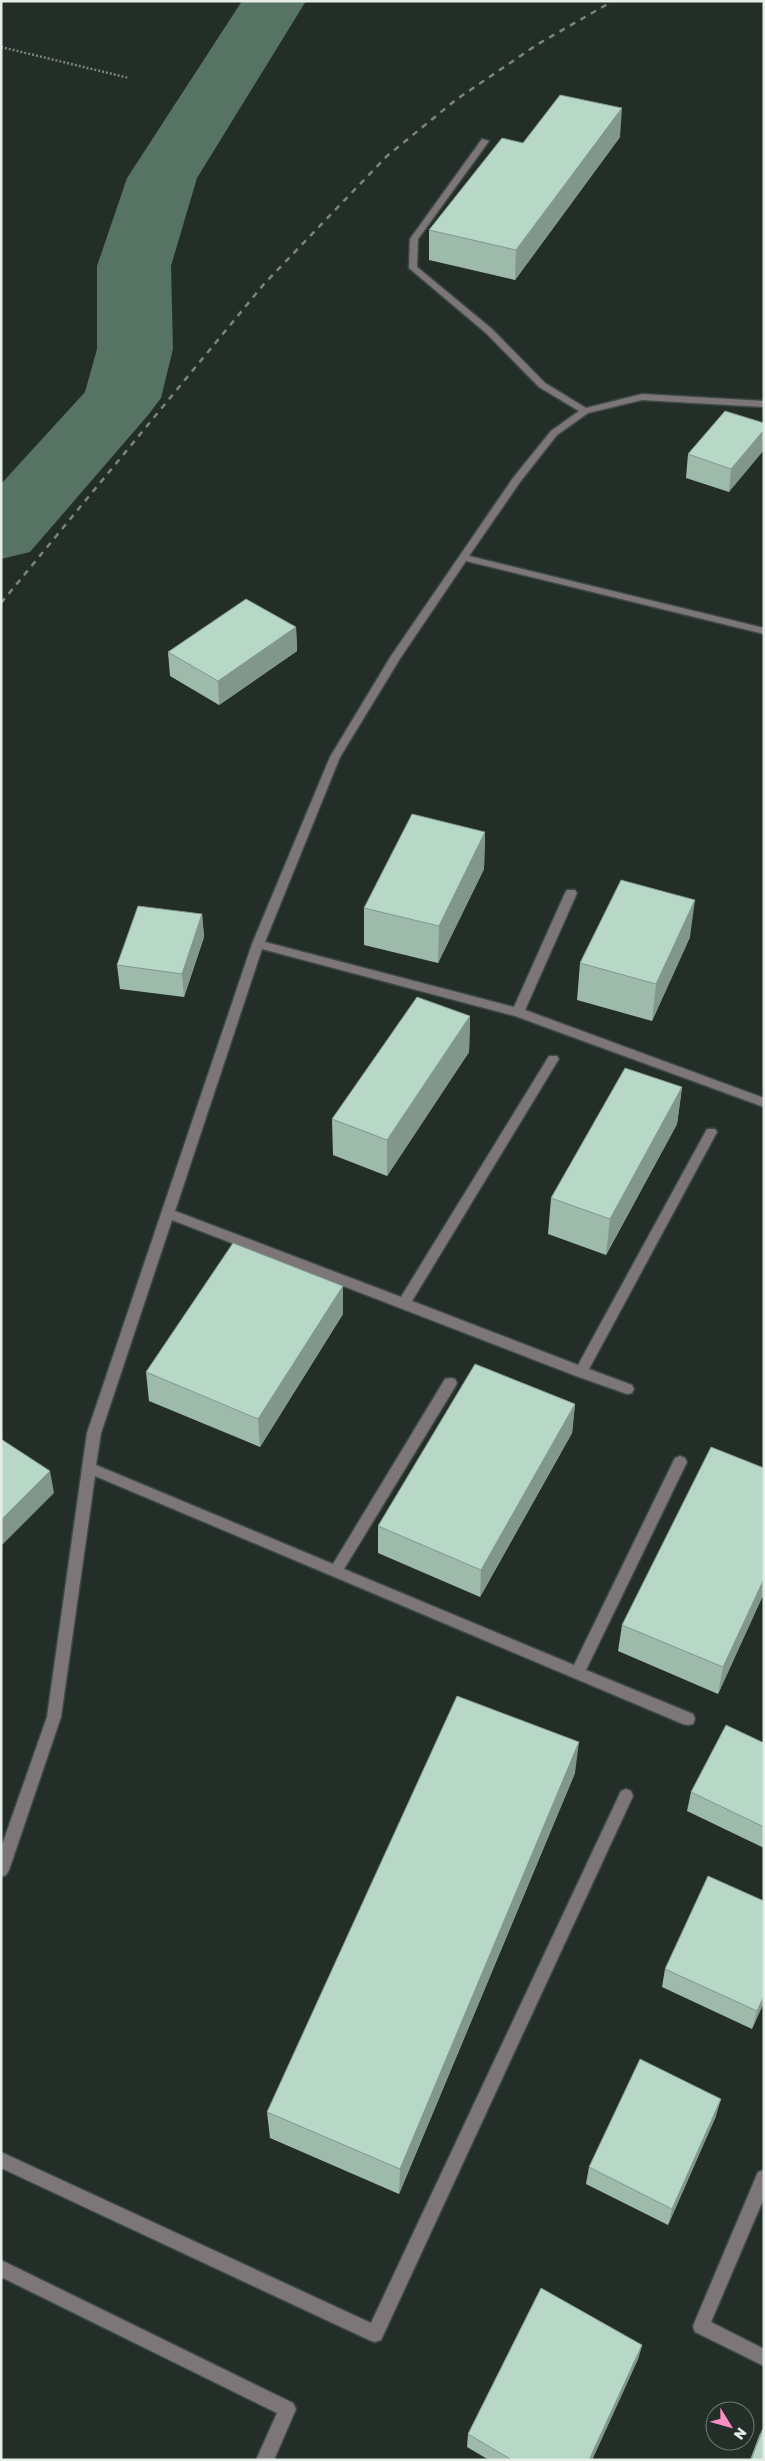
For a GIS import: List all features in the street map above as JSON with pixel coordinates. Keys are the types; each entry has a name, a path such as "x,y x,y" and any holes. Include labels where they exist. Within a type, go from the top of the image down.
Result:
{"street":[{"path":"485,142 414,239 413,268 489,331 542,385 584,411"},
{"path":"1,1870 54,1717 94,1433 258,944 336,757 396,656 516,480 554,433 584,411 642,397 764,404"},
{"path":"463,557 764,631"},
{"path":"518,1012 571,893"},
{"path":"258,944 518,1012 764,1103"},
{"path":"404,1304 553,1059"},
{"path":"582,1372 711,1132"},
{"path":"168,1213 627,1390"},
{"path":"335,1572 450,1383"},
{"path":"578,1672 680,1462"},
{"path":"89,1468 688,1718"},
{"path":"1,2160 375,2334 626,1796"},
{"path":"764,2178 701,2326 764,2358"},
{"path":"1,2268 287,2410 265,2460"}],"path":[{"path":"1,47 129,78"}],"building":[{"path":"560,95 622,108 516,250 429,230 502,138 523,143"},
{"path":"725,411 764,423 764,430 731,469 688,454"},
{"path":"246,599 296,627 218,681 168,652"},
{"path":"412,814 485,832 439,926 364,908"},
{"path":"621,880 695,900 656,984 580,963"},
{"path":"138,906 202,914 182,974 117,965"},
{"path":"417,997 470,1016 387,1140 332,1119"},
{"path":"625,1068 682,1087 610,1219 551,1198"},
{"path":"233,1243 343,1286 258,1419 146,1372"},
{"path":"475,1364 575,1404 481,1570 378,1526"},
{"path":"1,1439 50,1471 1,1520"},
{"path":"711,1447 764,1468 764,1579 723,1667 622,1625"},
{"path":"457,1696 579,1742 400,2169 267,2112"},
{"path":"726,1725 764,1743 764,1827 691,1792"},
{"path":"708,1876 764,1901 764,1996 757,2011 665,1969"},
{"path":"640,2059 721,2099 672,2209 589,2167"},
{"path":"541,2288 642,2345 589,2460 512,2460 468,2434"},
{"path":"764,2426 764,2460 751,2460"}],"waterway":[{"path":"1,534 122,398 135,349 134,266 162,178 274,1"}],"railway":[{"path":"1,603 264,284 387,156 457,99 538,44 613,1"}]}
